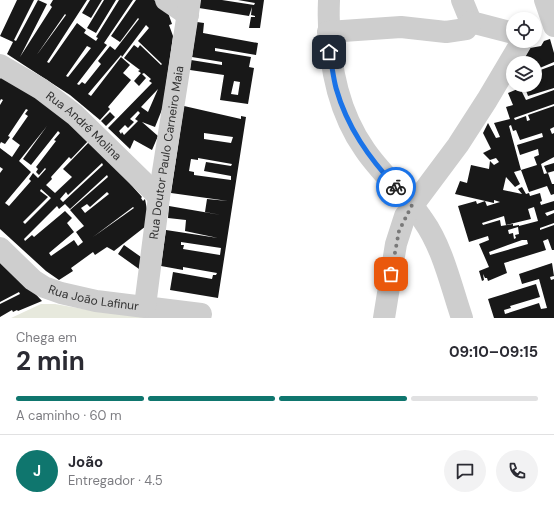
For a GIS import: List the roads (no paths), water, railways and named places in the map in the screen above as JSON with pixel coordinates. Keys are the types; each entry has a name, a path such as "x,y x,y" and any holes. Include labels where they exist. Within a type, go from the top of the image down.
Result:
{"street":[{"path":"166,0 189,8"},
{"path":"329,0 328,32 336,88 351,127 364,150 412,205 434,238 462,318"},
{"path":"462,0 471,22"},
{"path":"539,12 545,0"},
{"path":"545,0 554,26"},
{"name":"Rua Doutor Paulo Carneiro Maia","path":"145,306 159,197 189,8"},
{"path":"328,32 401,28 446,32 466,30 471,22"},
{"path":"471,22 506,31"},
{"path":"384,318 396,244 405,216 458,145 518,48"},
{"name":"Rua André Molina","path":"0,65 41,89 75,115 159,197"},
{"name":"Rua João Lafinur","path":"0,248 33,280 44,287 79,298 202,314"}]}
